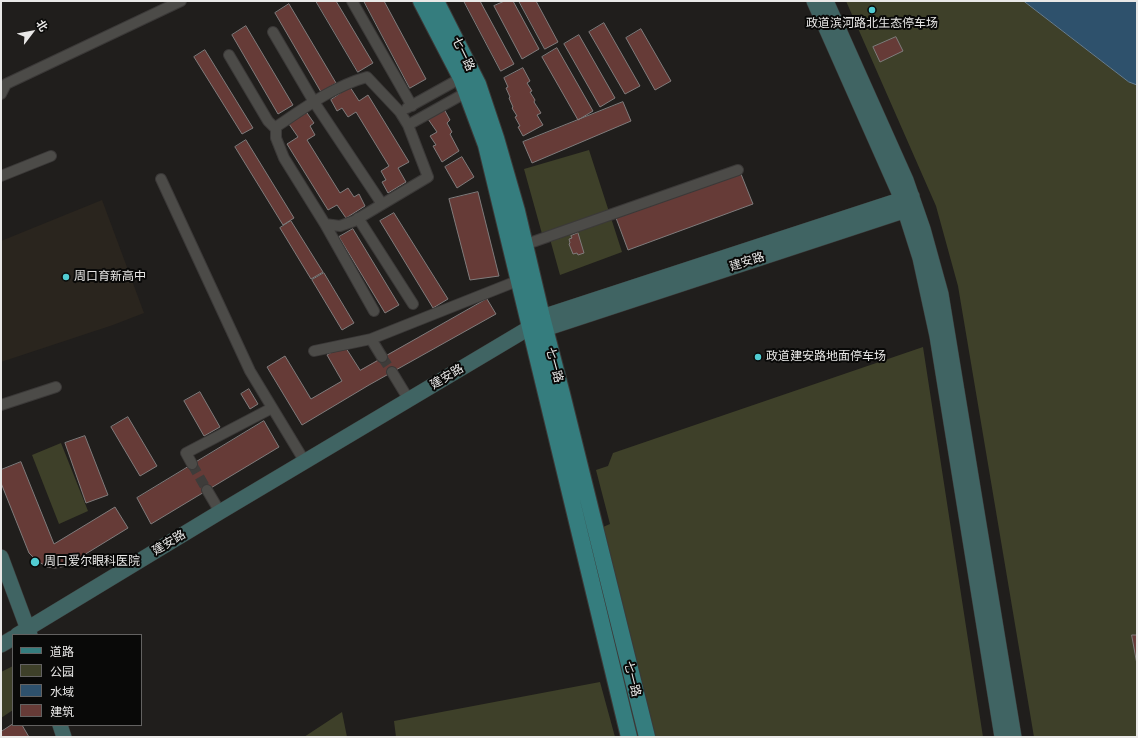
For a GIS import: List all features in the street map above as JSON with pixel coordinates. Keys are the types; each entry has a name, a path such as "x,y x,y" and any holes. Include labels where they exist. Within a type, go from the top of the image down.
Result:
{"main road":[{"name":"七一路","path":"421,1 464,85 486,145 539,325 562,394 647,737"},
{"name":"七一路","path":"436,1 478,84 496,138 516,211 539,325 629,737"},
{"path":"814,1 908,203 923,229 941,294 1014,737"},
{"path":"826,1 906,180 908,203 937,336 1002,737"},
{"name":"建安路","path":"25,633 220,512 539,325 908,203"},
{"path":"3,566 25,633"},
{"path":"1,645 12,639"},
{"path":"60,726 64,737"}],"street":[{"path":"1,94 6,84 181,1"},
{"path":"352,1 412,106"},
{"path":"273,32 314,102 382,204"},
{"path":"229,55 268,120 276,129"},
{"path":"325,224 340,226 358,218 428,177 408,124 400,112 367,77 354,81 314,102 276,127 276,138 284,158 325,224 374,311"},
{"path":"400,112 464,85"},
{"path":"408,124 464,85"},
{"path":"1,176 51,156"},
{"path":"524,245 738,170"},
{"path":"161,179 250,371 305,462"},
{"path":"358,218 413,304"},
{"path":"314,351 371,339 517,281"},
{"path":"371,339 382,357"},
{"path":"392,372 409,400"},
{"path":"1,405 56,387"},
{"path":"192,464 186,453 272,408"},
{"path":"207,490 220,512"}],"shaded area":[{"name":"周口育新高中","path":"102,200 144,313 113,325 1,362 1,241"}],"green space":[{"path":"846,1 1024,1 1129,82 1137,85 1137,737 1034,737 958,286 936,206"},
{"path":"589,150 622,252 560,275 550,239 544,241 524,169"},
{"path":"923,347 983,737 653,737 603,527 610,524 596,470 608,466 613,453"},
{"path":"61,443 88,511 59,524 32,455"},
{"path":"12,666 12,711 1,718 1,672"},
{"path":"600,682 615,737 396,737 394,721"},
{"path":"342,712 347,737 304,737"}],"water":[{"path":"1024,1 1137,1 1137,85 1129,82"}],"building":[{"path":"316,1 336,1 373,63 358,72"},
{"path":"364,1 384,1 426,79 410,88"},
{"path":"464,1 480,1 514,64 501,71"},
{"path":"505,1 513,1 539,49 522,59 494,6"},
{"path":"519,1 536,1 558,42 545,49"},
{"path":"289,4 336,83 321,92 275,13"},
{"path":"604,23 640,86 625,94 589,32"},
{"path":"246,26 293,105 278,114 232,35"},
{"path":"641,29 671,81 655,90 626,38"},
{"path":"579,35 615,98 600,107 564,44"},
{"path":"896,37 903,51 880,62 873,47"},
{"path":"557,48 593,111 578,120 542,57"},
{"path":"205,50 253,128 242,134 194,57"},
{"path":"523,68 530,81 527,83 532,91 530,92 535,100 534,102 541,113 537,115 543,125 523,136 518,127 520,126 515,117 517,116 512,108 510,97 506,88 508,87 504,78"},
{"path":"350,87 359,101 368,95 409,162 398,168 406,182 388,193 382,182 386,180 381,171 389,166 356,112 348,117 342,108 337,111 331,100"},
{"path":"623,102 631,121 532,163 523,142"},
{"path":"444,109 450,120 447,123 452,132 450,134 459,151 442,162 433,146 436,145 430,136 437,132 428,119"},
{"path":"307,113 314,123 310,126 315,135 307,140 340,193 348,188 354,197 359,194 365,206 346,218 337,205 328,210 287,144 298,137 289,124"},
{"path":"246,140 294,218 283,225 235,147"},
{"path":"462,157 474,177 457,188 445,167"},
{"path":"741,174 753,204 628,250 616,218"},
{"path":"478,192 499,276 470,280 449,199"},
{"path":"394,213 448,299 433,308 380,221"},
{"path":"291,221 323,272 311,279 280,228"},
{"path":"353,229 399,305 385,313 339,237"},
{"path":"578,233 584,253 578,255 577,253 573,254 569,244 569,239 572,238 571,236"},
{"path":"324,273 354,323 342,330 312,280"},
{"path":"487,299 496,314 369,385 302,425 267,367 285,356 311,399 342,381 327,355 344,345 360,370"},
{"path":"249,389 258,404 250,409 241,394"},
{"path":"200,392 220,427 204,436 184,401"},
{"path":"128,417 157,466 140,476 111,427"},
{"path":"264,421 279,447 151,524 137,498"},
{"path":"85,436 108,495 86,503 65,443"},
{"path":"21,462 54,544 115,507 128,528 66,566 55,568 47,567 36,560 29,553 1,483 1,470"},
{"path":"1132,635 1137,635 1137,664"},
{"path":"12,725 12,726 23,726 29,737 1,737 1,732"}],"tunnel":[{"path":"382,357 392,372"},
{"path":"192,464 207,490"}],"place":[{"name":"政道滨河路北生态停车场","path":"872,10"},
{"name":"周口育新高中","path":"66,277"},
{"name":"政道建安路地面停车场","path":"758,357"},
{"name":"周口爱尔眼科医院","path":"35,562"}]}
